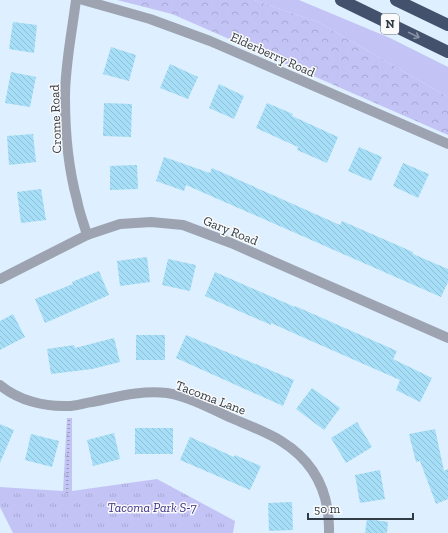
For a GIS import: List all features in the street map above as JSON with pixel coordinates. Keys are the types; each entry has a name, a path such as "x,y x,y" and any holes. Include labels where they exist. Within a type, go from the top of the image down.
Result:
{"highway":[{"name":"N","path":"341,0 448,52"},
{"name":"N","path":"396,0 448,25"}],"street":[{"name":"Crome Road","path":"76,0 66,76 65,96 71,173 87,235"},
{"name":"Elderberry Road","path":"82,0 150,19 210,41 448,144"},
{"name":"Gary Road","path":"0,279 87,235 120,224 151,222 183,225 231,243 448,338"},
{"name":"Tacoma Lane","path":"0,385 8,392 30,401 47,405 69,406 137,392 167,394 197,403 281,440 302,456 314,472 324,492 329,517 328,533"}],"path":[{"path":"67,493 69,406"}],"green space":[{"path":"117,0 254,0 318,22 448,97 448,135 172,14"},
{"path":"254,0 299,0 390,38 448,67 448,97 318,22"},
{"name":"Tacoma Park S-7","path":"67,418 72,418 72,491 157,479 235,521 233,533 13,533 0,507 0,487 63,491"}],"building":[{"path":"13,22 37,25 34,53 9,49"},
{"path":"111,47 136,55 129,81 103,74"},
{"path":"170,64 198,77 188,99 160,88"},
{"path":"11,72 36,77 30,107 5,103"},
{"path":"219,84 244,96 234,119 209,108"},
{"path":"104,103 132,104 131,137 103,136"},
{"path":"267,103 293,114 292,116 338,137 327,163 297,150 298,147 256,128"},
{"path":"33,134 36,162 9,165 7,136"},
{"path":"359,147 382,157 371,181 348,171"},
{"path":"164,157 210,173 212,168 340,225 342,221 448,269 448,282 441,297 186,185 184,191 156,181"},
{"path":"403,163 429,174 418,198 393,186"},
{"path":"137,165 138,189 110,190 110,166"},
{"path":"41,189 46,220 21,223 17,192"},
{"path":"147,257 150,282 120,286 117,261"},
{"path":"168,259 196,265 190,291 162,285"},
{"path":"99,271 109,295 45,323 35,299 73,284 72,282"},
{"path":"215,272 397,351 393,359 432,378 420,402 396,390 400,380 271,323 271,325 205,296"},
{"path":"13,314 25,337 0,350 0,321"},
{"path":"136,335 165,335 165,360 136,360"},
{"path":"186,335 294,380 283,406 176,358"},
{"path":"114,338 120,362 92,369 51,374 47,349 74,345 75,348"},
{"path":"312,388 340,408 324,430 296,409"},
{"path":"357,422 372,447 346,463 331,438"},
{"path":"0,424 14,430 0,463"},
{"path":"135,428 173,428 173,454 135,454"},
{"path":"435,429 444,471 448,469 448,499 436,504 420,461 416,462 409,434"},
{"path":"114,433 120,459 93,466 87,440"},
{"path":"31,434 59,441 52,467 25,460"},
{"path":"190,437 234,457 235,455 261,466 250,490 180,460"},
{"path":"380,470 385,499 360,503 355,475"},
{"path":"292,502 293,530 269,531 268,503"},
{"path":"367,519 388,522 387,533 365,533"}]}
